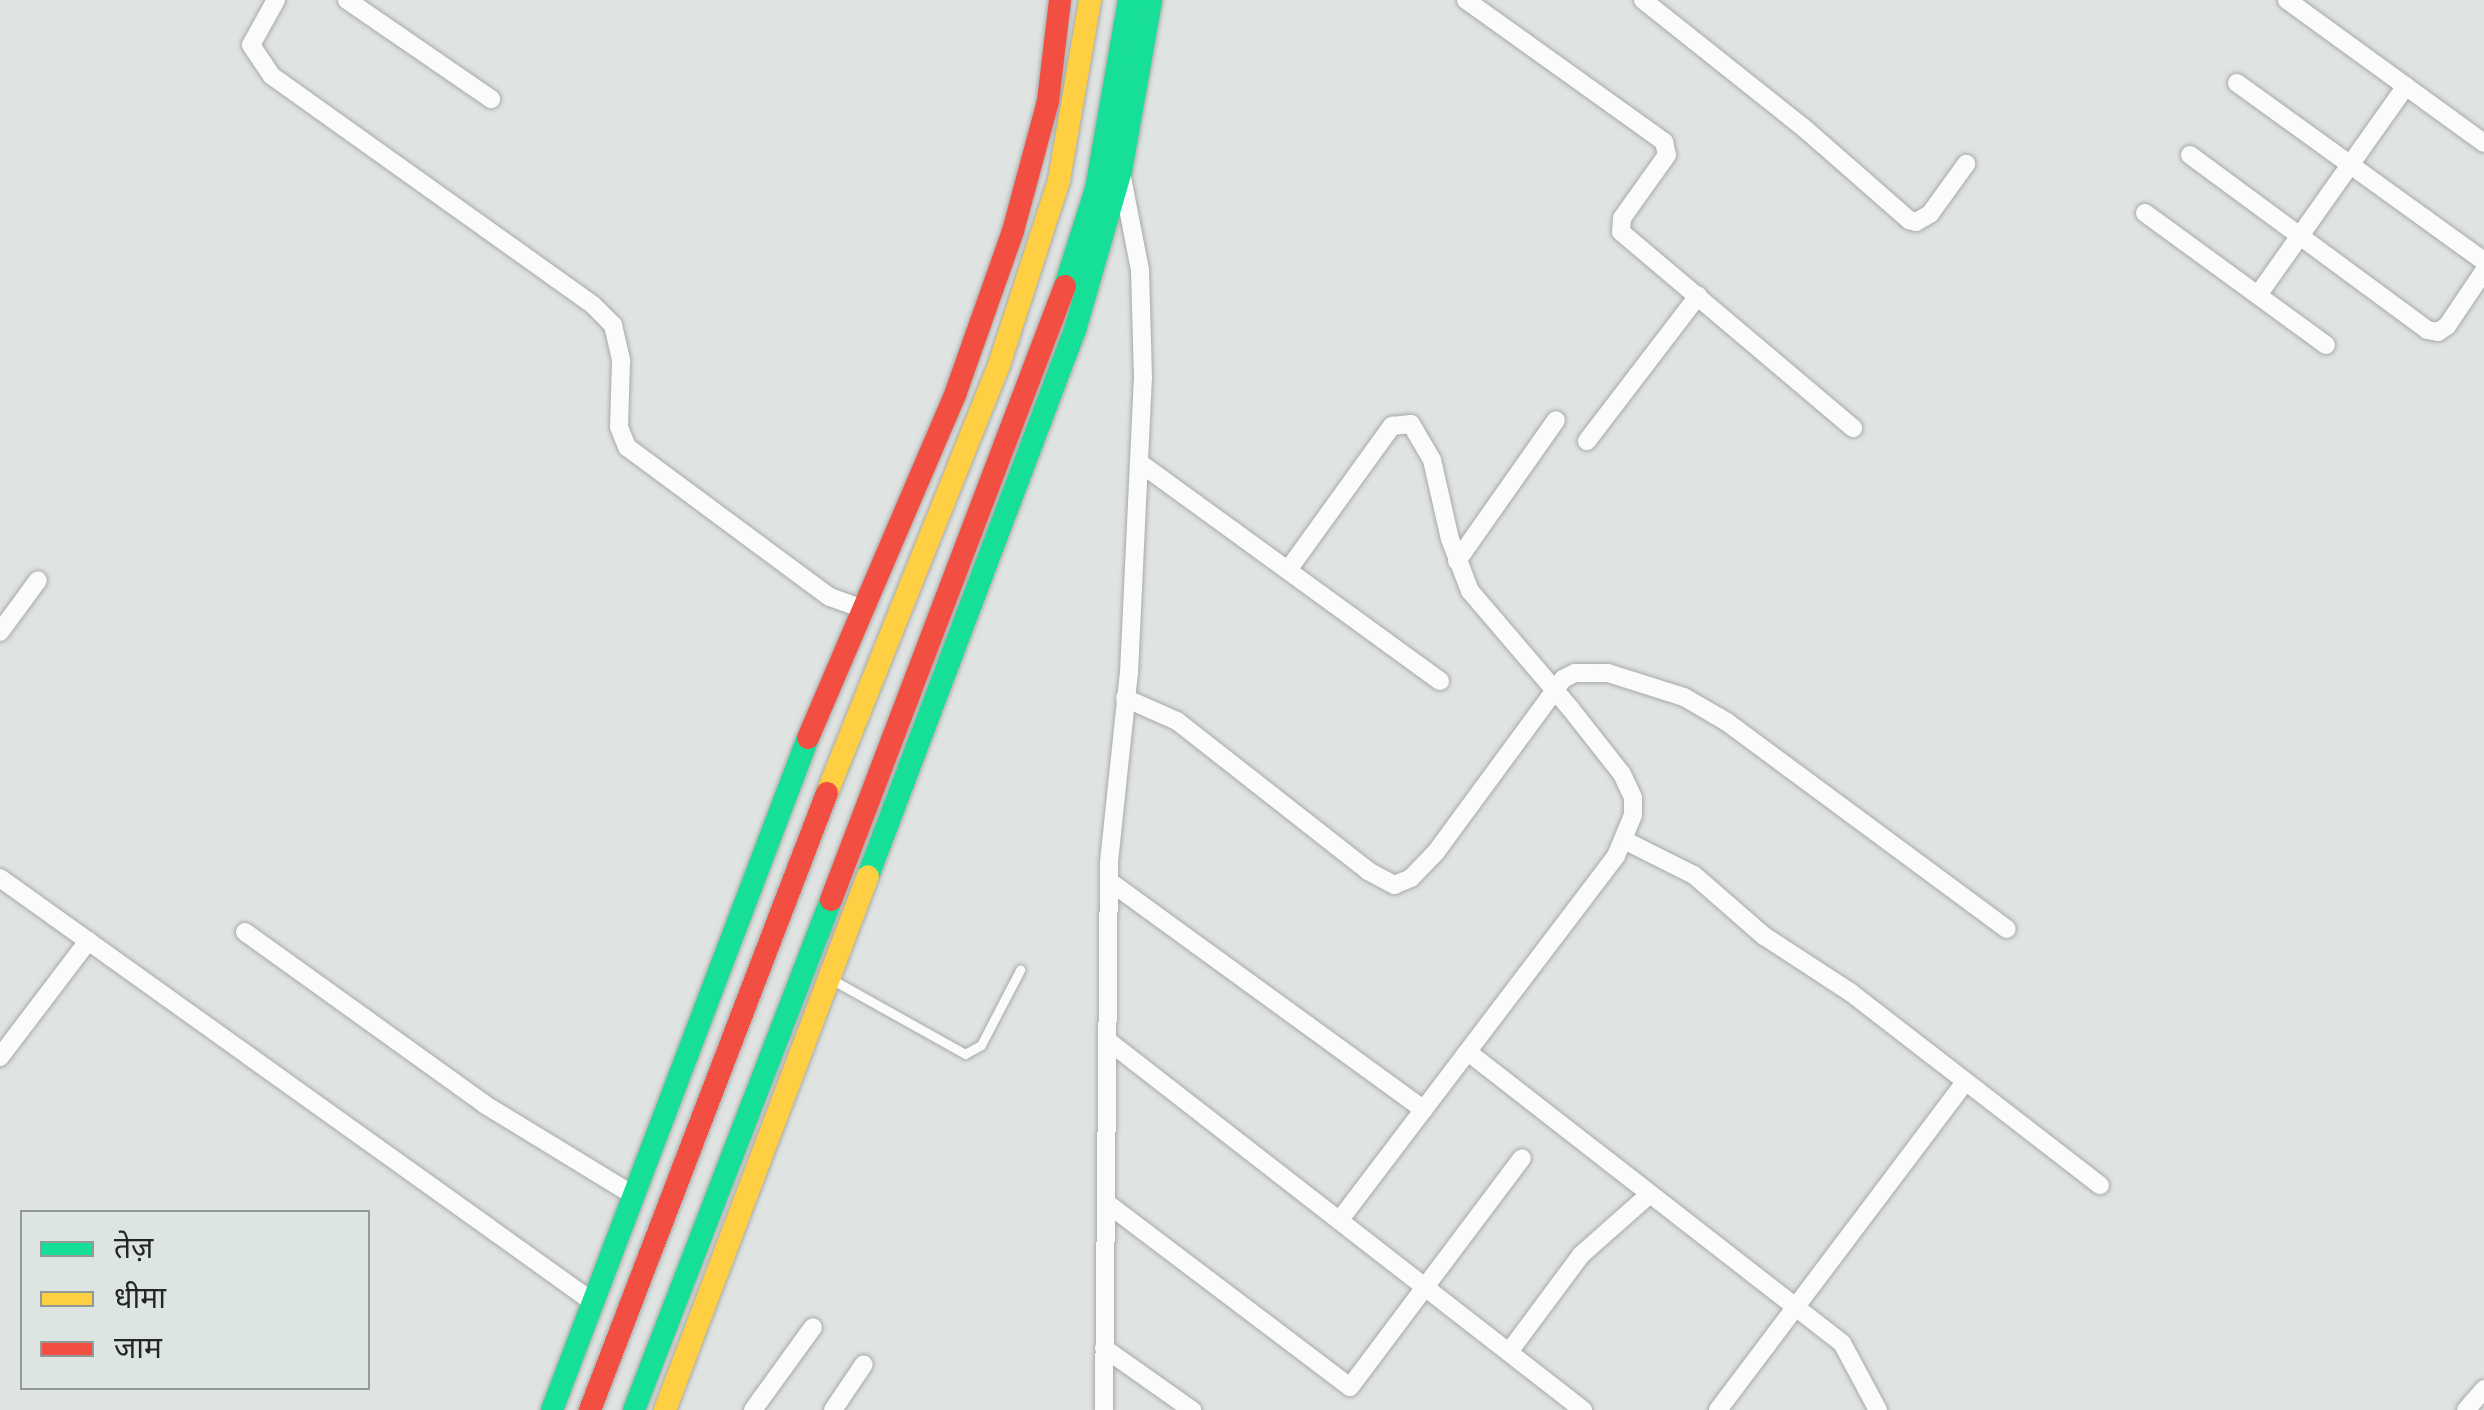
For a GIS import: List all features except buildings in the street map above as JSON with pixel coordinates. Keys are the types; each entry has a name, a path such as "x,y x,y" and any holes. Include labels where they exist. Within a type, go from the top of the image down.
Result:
{"main road":[{"path":"552,1410 806,743 956,392 1013,231 1048,101 1060,0"},
{"path":"590,1410 768,941 999,365 1059,180 1090,0"},
{"path":"634,1410 1045,348 1096,189 1128,0"},
{"path":"666,1410 1075,330 1122,171 1151,0"}],"street":[{"path":"276,0 251,45 272,76 593,305 613,325 621,361 619,427 627,447 830,597 864,610"},
{"path":"348,0 491,99"},
{"path":"1466,0 1664,142 1663,162 1620,225 1628,242 1853,428"},
{"path":"1644,0 1804,128 1908,220 1916,222 1930,214 1966,164"},
{"path":"2287,0 2484,143"},
{"path":"2237,83 2484,260"},
{"path":"2258,295 2406,86"},
{"path":"2190,155 2426,330 2438,332 2447,326 2484,271"},
{"path":"1104,1410 1109,881 1140,463 1144,318 1122,171"},
{"path":"2145,214 2326,345"},
{"path":"1588,442 1698,296"},
{"path":"1457,560 1556,420"},
{"path":"1288,570 1392,426 1400,422 1411,424 1421,434 1432,460 1457,560 1470,591 1622,774 1633,798 1624,840 1340,1220"},
{"path":"1140,463 1440,681"},
{"path":"0,632 38,580"},
{"path":"1125,698 1177,721 1368,871 1394,885 1411,878 1436,852 1563,680 1588,672 1608,673 1684,698 1727,722 2007,930"},
{"path":"1624,840 1694,874 1764,936 1840,984 2100,1185"},
{"path":"1109,881 1424,1110"},
{"path":"2,882 593,1302"},
{"path":"245,932 484,1104 636,1196"},
{"path":"0,1057 88,942"},
{"path":"1107,1040 1583,1410"},
{"path":"1468,1052 1842,1343 1878,1410"},
{"path":"1718,1410 1965,1082"},
{"path":"1108,1204 1350,1386 1522,1158"},
{"path":"1509,1352 1582,1256 1650,1194"},
{"path":"753,1410 813,1327"},
{"path":"1104,1348 1192,1410"},
{"path":"832,1410 864,1364"},
{"path":"2466,1410 2484,1389"}],"lane":[{"path":"829,978 966,1054 981,1045 1020,970"}],"traffic: fast":[{"path":"1065,286 1096,189 1129,0"},
{"path":"868,876 1075,330 1121,171 1151,0"},
{"path":"552,1410 808,738"},
{"path":"634,1410 831,900"}],"traffic: slow":[{"path":"827,793 999,365 1059,180 1090,0"},
{"path":"665,1410 868,876"}],"traffic: jam":[{"path":"808,738 956,392 1013,231 1048,101 1060,0"},
{"path":"831,900 1065,286"},
{"path":"590,1410 827,793"}]}
